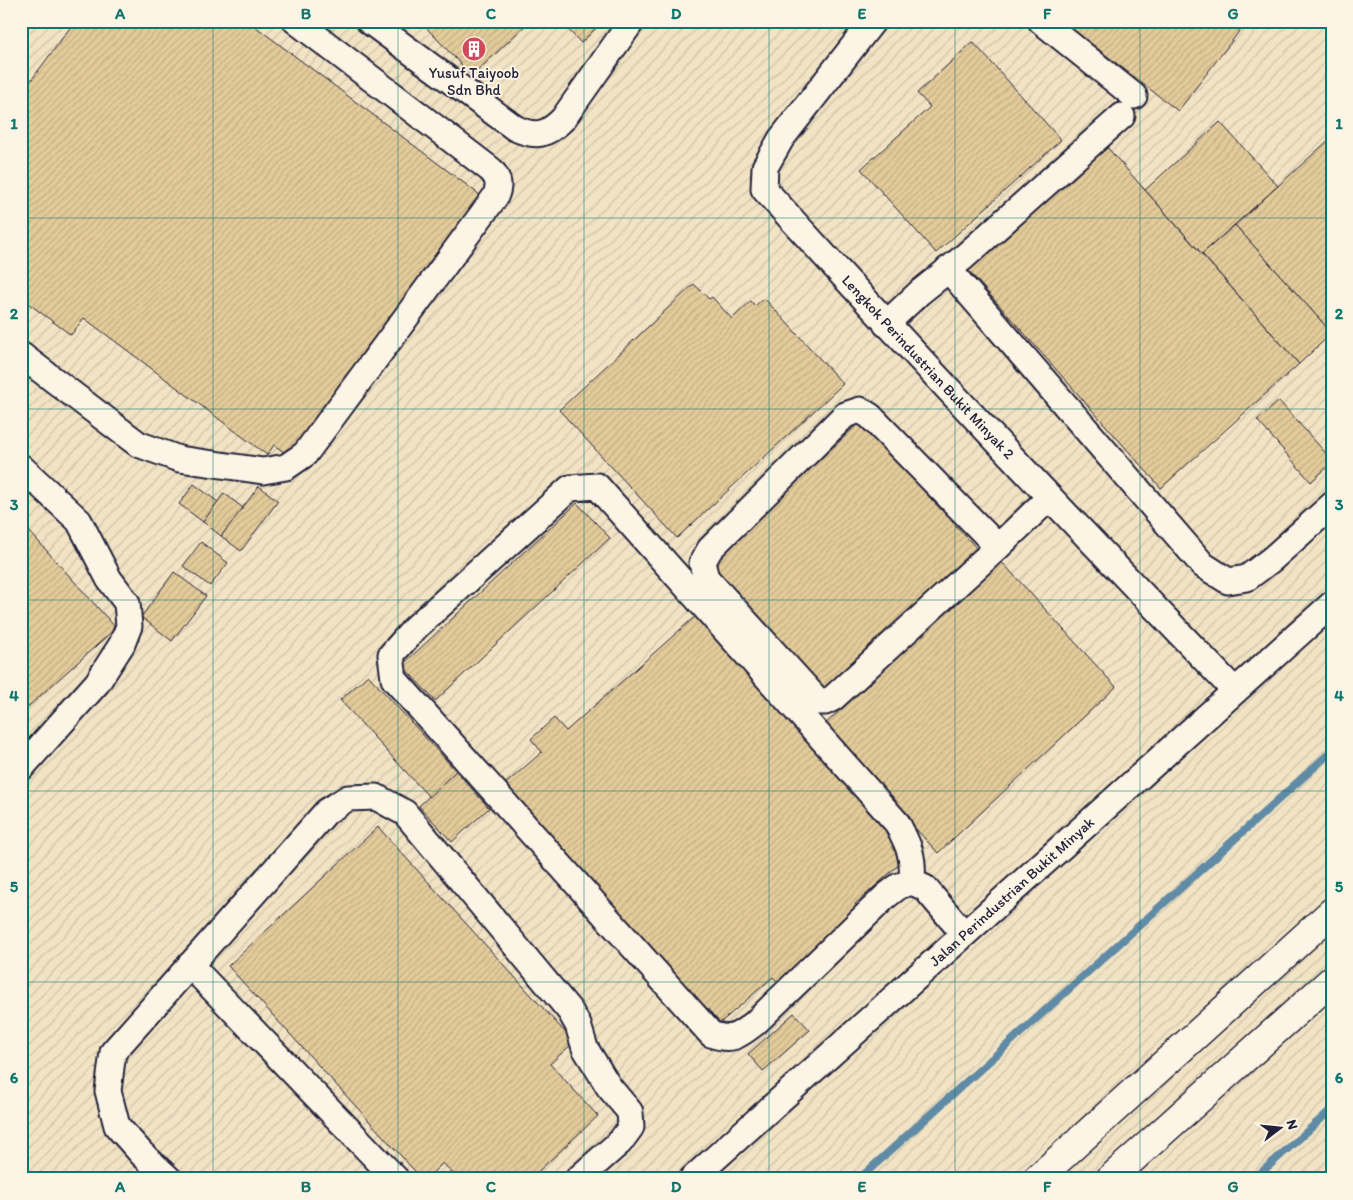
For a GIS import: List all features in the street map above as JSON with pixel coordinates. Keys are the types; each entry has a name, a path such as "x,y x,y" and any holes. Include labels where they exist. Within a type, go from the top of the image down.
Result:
{"main road":[{"path":"1037,1179 1332,912"},
{"path":"1110,1179 1332,980"}],"street":[{"path":"21,355 138,444 178,459 263,470 286,467 305,454 495,197 498,190 498,182 491,170 296,21"},
{"path":"369,21 515,128 527,134 541,134 554,129 632,21"},
{"name":"Lengkok Perindustrian Bukit Minyak 2","path":"873,21 781,139 765,167 764,189 886,324 1049,498 1235,691"},
{"path":"886,324 918,293 964,257 1128,106 1041,21"},
{"path":"948,269 1203,565 1228,581 1247,578 1272,559 1332,505"},
{"path":"998,547 870,416 860,410 846,415 710,548 702,563 706,578 819,702 825,702 833,698 998,547 1049,498"},
{"path":"21,467 79,521 108,579 127,603 129,626 122,644 98,683 21,768"},
{"path":"912,882 913,865 909,845 897,823 597,486 570,488 415,628 392,655 394,679 711,1034 723,1038 739,1035 754,1023 886,896 900,886 912,882 925,888 964,934"},
{"name":"Jalan Perindustrian Bukit Minyak","path":"692,1179 1332,604"},
{"path":"169,1179 142,1154 117,1126 108,1090 113,1052 327,811 348,798 376,797 405,813 570,1011 578,1025 585,1048 609,1087 630,1112 631,1127 620,1142 578,1179"},
{"path":"190,965 396,1179"}],"shaded area":[{"path":"21,21 1332,21 1332,1179 21,1179"}],"building":[{"path":"75,21 248,21 480,195 288,455 274,445 267,455 84,318 71,335 21,298 21,94"},
{"name":"Yusuf Taiyoob Sdn Bhd","path":"420,21 530,21 472,76"},
{"path":"560,21 603,21 581,43"},
{"path":"1062,21 1247,21 1178,111"},
{"path":"973,42 1061,140 936,253 861,169 930,107 917,93"},
{"path":"1220,122 1278,186 1202,254 1145,190"},
{"path":"1332,137 1332,333 1235,225"},
{"path":"1106,146 1299,364 1161,488 968,270"},
{"path":"1235,225 1332,333 1299,364 1202,254"},
{"path":"694,284 709,299 712,297 732,319 751,301 755,306 764,298 843,384 677,538 559,410"},
{"path":"1279,401 1332,460 1332,463 1311,482 1257,420"},
{"path":"860,422 981,553 827,695 707,565"},
{"path":"194,484 218,502 203,522 179,504"},
{"path":"259,486 278,501 241,551 221,536"},
{"path":"224,493 243,508 221,536 203,522"},
{"path":"577,503 610,538 435,701 402,665"},
{"path":"21,522 116,628 21,713"},
{"path":"201,542 228,563 210,586 183,566"},
{"path":"1001,561 1116,687 938,853 822,727"},
{"path":"174,572 206,596 172,641 141,617"},
{"path":"700,612 895,835 908,857 855,904 861,911 779,984 773,977 720,1023 704,1005 700,1009 504,785 542,752 531,739 554,718 566,731"},
{"path":"368,675 456,771 429,797 340,700"},
{"path":"456,771 489,808 452,842 419,806"},
{"path":"378,827 574,1042 550,1064 598,1116 530,1179 458,1179 443,1163 426,1179 422,1179 228,966"},
{"path":"794,1013 810,1030 763,1071 748,1054"}],"waterway":[{"path":"859,1179 1332,751"},
{"path":"1254,1179 1332,1109"}],"place":[{"name":"Yusuf Taiyoob Sdn Bhd","path":"474,49"}]}
